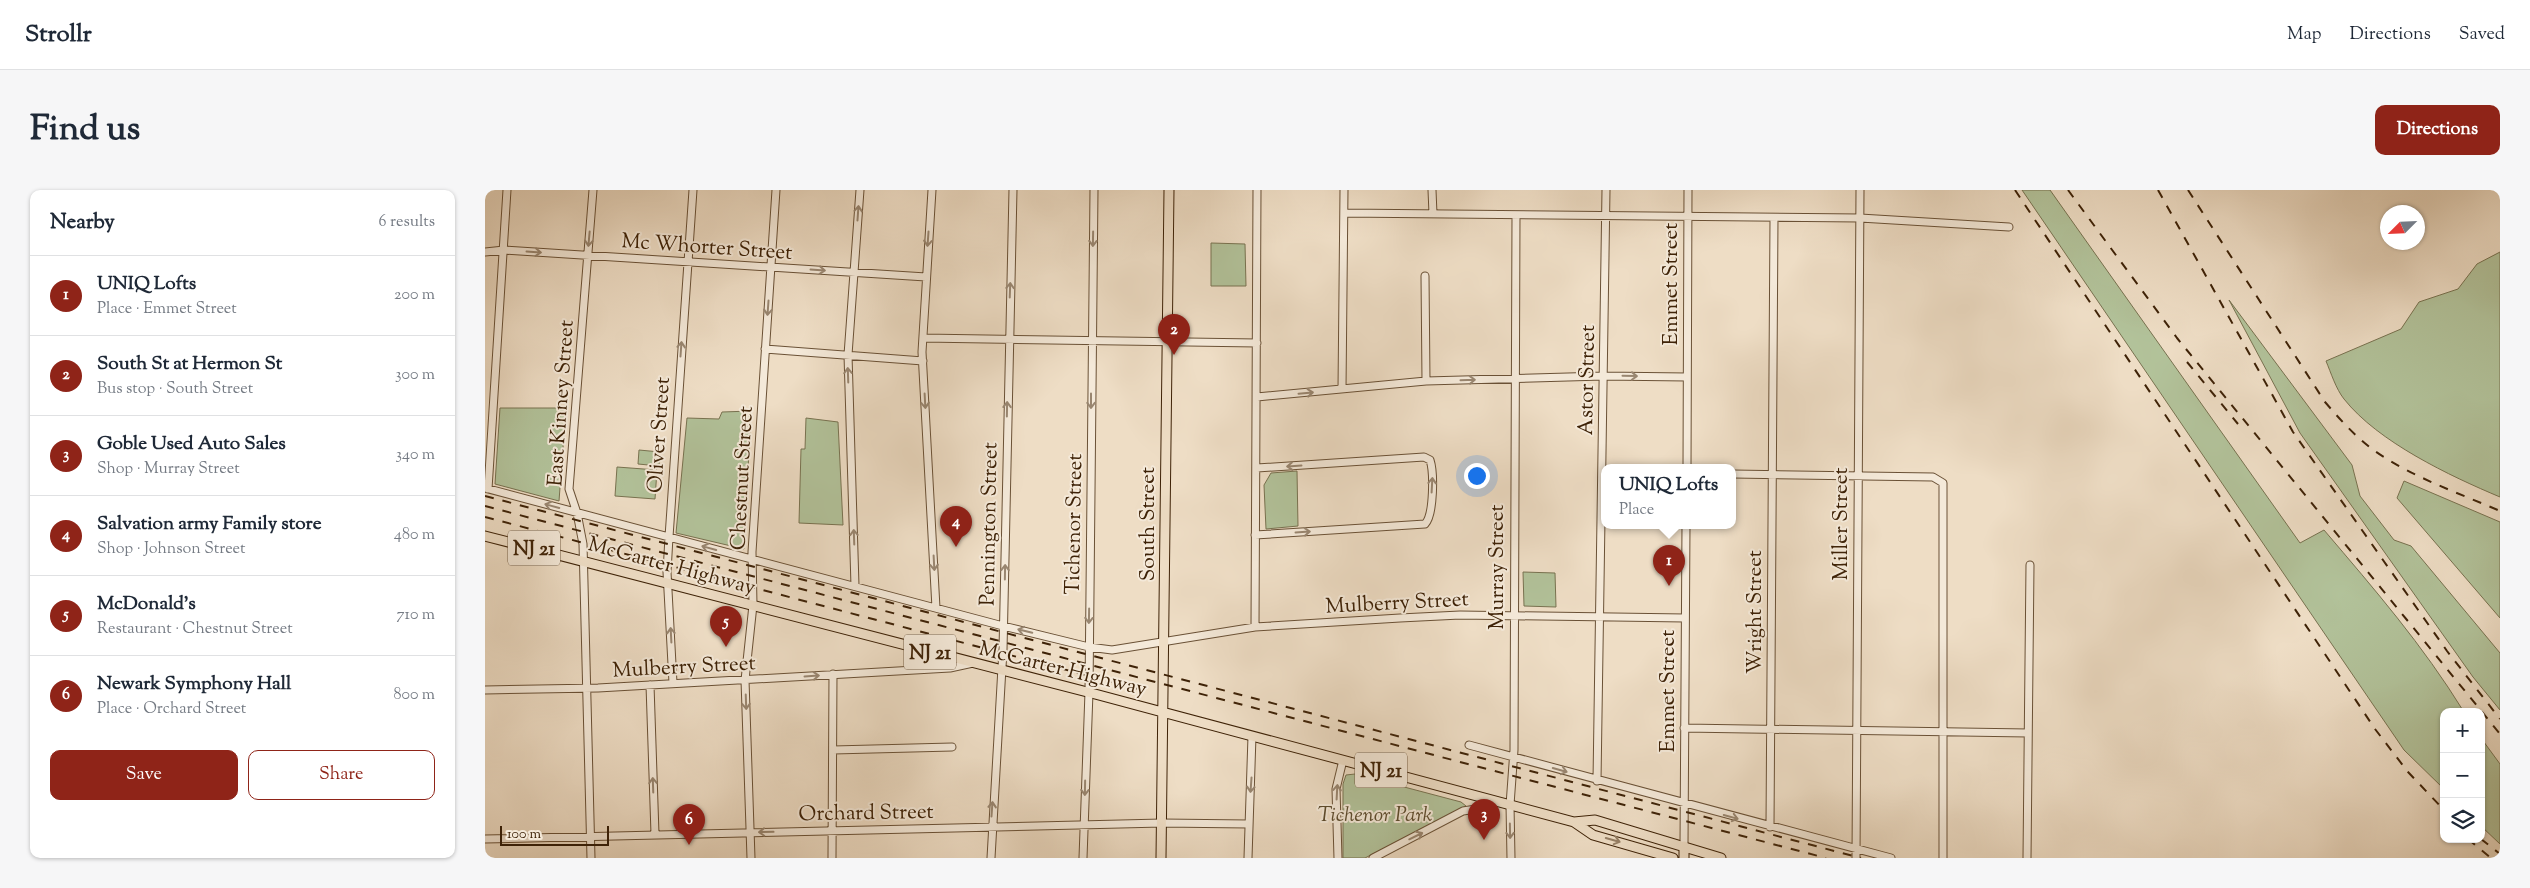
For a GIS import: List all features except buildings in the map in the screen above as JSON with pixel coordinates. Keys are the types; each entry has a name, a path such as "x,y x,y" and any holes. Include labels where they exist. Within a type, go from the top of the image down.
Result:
{"main road":[{"name":"South Street","path":"1161,858 1165,713 1163,640 1169,190"},
{"name":"McCarter Highway","path":"485,536 583,560 1001,671 1089,692 1510,804 1574,822 1593,835 1673,858"},
{"name":"McCarter Highway","path":"1574,822 1595,820 1721,858"},
{"name":"Emmet Street","path":"1684,846 1684,858"}],"street":[{"path":"486,488 507,190"},
{"name":"East Kinney Street","path":"591,858 583,560 577,513 569,489 593,190"},
{"name":"Oliver Street","path":"673,683 668,583 669,537 693,190"},
{"name":"Chestnut Street","path":"751,858 745,680 753,605 754,560 752,552 776,190"},
{"path":"855,586 848,355 860,190"},
{"path":"932,190 923,362 936,608"},
{"name":"Pennington Street","path":"991,858 991,827 1003,626 1013,190"},
{"name":"Tichenor Street","path":"1083,858 1089,692 1094,190"},
{"path":"1255,627 1257,190"},
{"path":"1342,389 1344,190"},
{"path":"1432,190 1433,214"},
{"name":"Astor Street","path":"1602,464 1606,190"},
{"name":"Emmet Street","path":"1687,464 1688,190"},
{"name":"Miller Street","path":"1856,858 1856,731 1859,663 1857,475 1860,190"},
{"path":"1344,213 1688,218 1860,218 2009,227"},
{"name":"Murray Street","path":"1511,858 1510,804 1514,757 1516,215"},
{"name":"Wright Street","path":"1770,827 1774,218"},
{"name":"Mc Whorter Street","path":"485,252 504,250 926,277"},
{"path":"1425,276 1426,381"},
{"path":"923,338 1257,343"},
{"path":"765,349 923,362"},
{"path":"1257,397 1426,381 1603,376 1687,377"},
{"path":"1255,535 1425,524 1430,517 1432,469 1429,460 1425,457 1257,468"},
{"path":"1736,474 1933,477 1940,480 1944,487 1943,858"},
{"name":"Mulberry Street","path":"486,488 1003,626 1089,647 1112,650 1163,640 1255,627 1419,617 1599,616 1685,618"},
{"name":"Astor Street","path":"1597,781 1601,496"},
{"name":"Emmet Street","path":"1684,846 1686,529"},
{"path":"2027,858 2030,565"},
{"name":"Mulberry Street","path":"485,690 587,688 745,680 949,668 973,663"},
{"path":"832,858 833,674"},
{"path":"650,685 655,834"},
{"path":"1684,728 2028,733"},
{"path":"1248,858 1252,736"},
{"path":"1469,745 1597,781 1891,858"},
{"path":"833,750 952,748"},
{"path":"1338,858 1337,789 1343,760"},
{"path":"1373,858 1463,811 1476,809 1486,799"},
{"name":"Orchard Street","path":"485,838 1162,823 1248,824"}],"green space":[{"path":"2022,190 2050,190 2300,543 2324,530 2432,663 2461,708 2440,708 2440,785 2404,750"},
{"path":"1211,243 1245,244 1246,286 1211,286"},
{"path":"2500,252 2500,497 2438,468 2376,430 2358,415 2341,395 2326,361 2401,329 2419,302 2458,289 2477,264"},
{"path":"2229,300 2352,465 2360,496 2394,540 2411,546 2500,653 2500,710 2473,677 2300,433"},
{"path":"500,408 566,408 559,501 495,484"},
{"path":"751,411 744,549 676,533 687,418 719,419 722,412"},
{"path":"806,418 838,422 843,525 799,523 801,449 805,449"},
{"path":"639,450 660,452 659,466 638,464"},
{"path":"617,467 657,470 655,499 615,496"},
{"path":"1297,471 1298,526 1266,529 1264,485 1271,473"},
{"path":"2404,481 2500,522 2500,618 2397,498"},
{"path":"1523,572 1555,573 1556,607 1524,606"},
{"path":"2485,743 2500,764 2500,844 2485,830"},
{"name":"Tichenor Park","path":"1355,774 1461,802 1466,806 1365,858 1343,858 1343,784 1346,775"}],"railway":[{"path":"2015,190 2375,729 2408,772 2440,806"},
{"path":"2068,190 2177,338 2500,734"},
{"path":"2158,190 2293,432 2447,651 2500,719"},
{"path":"2188,190 2325,402 2346,425 2360,439 2398,465 2426,480 2500,511"},
{"path":"2187,362 2238,424"},
{"path":"485,496 1861,858"},
{"path":"485,506 1826,858"},
{"path":"485,517 1139,689"},
{"path":"2485,842 2500,854"},
{"path":"2473,843 2491,858"}],"place":[{"name":"South St at Hermon St","path":"1174,355"},
{"name":"Salvation army Family store","path":"956,547"},
{"name":"UNIQ Lofts","path":"1669,586"},
{"name":"McDonald's","path":"726,647"},
{"name":"Goble Used Auto Sales","path":"1484,840"},
{"name":"Newark Symphony Hall","path":"689,845"}]}
